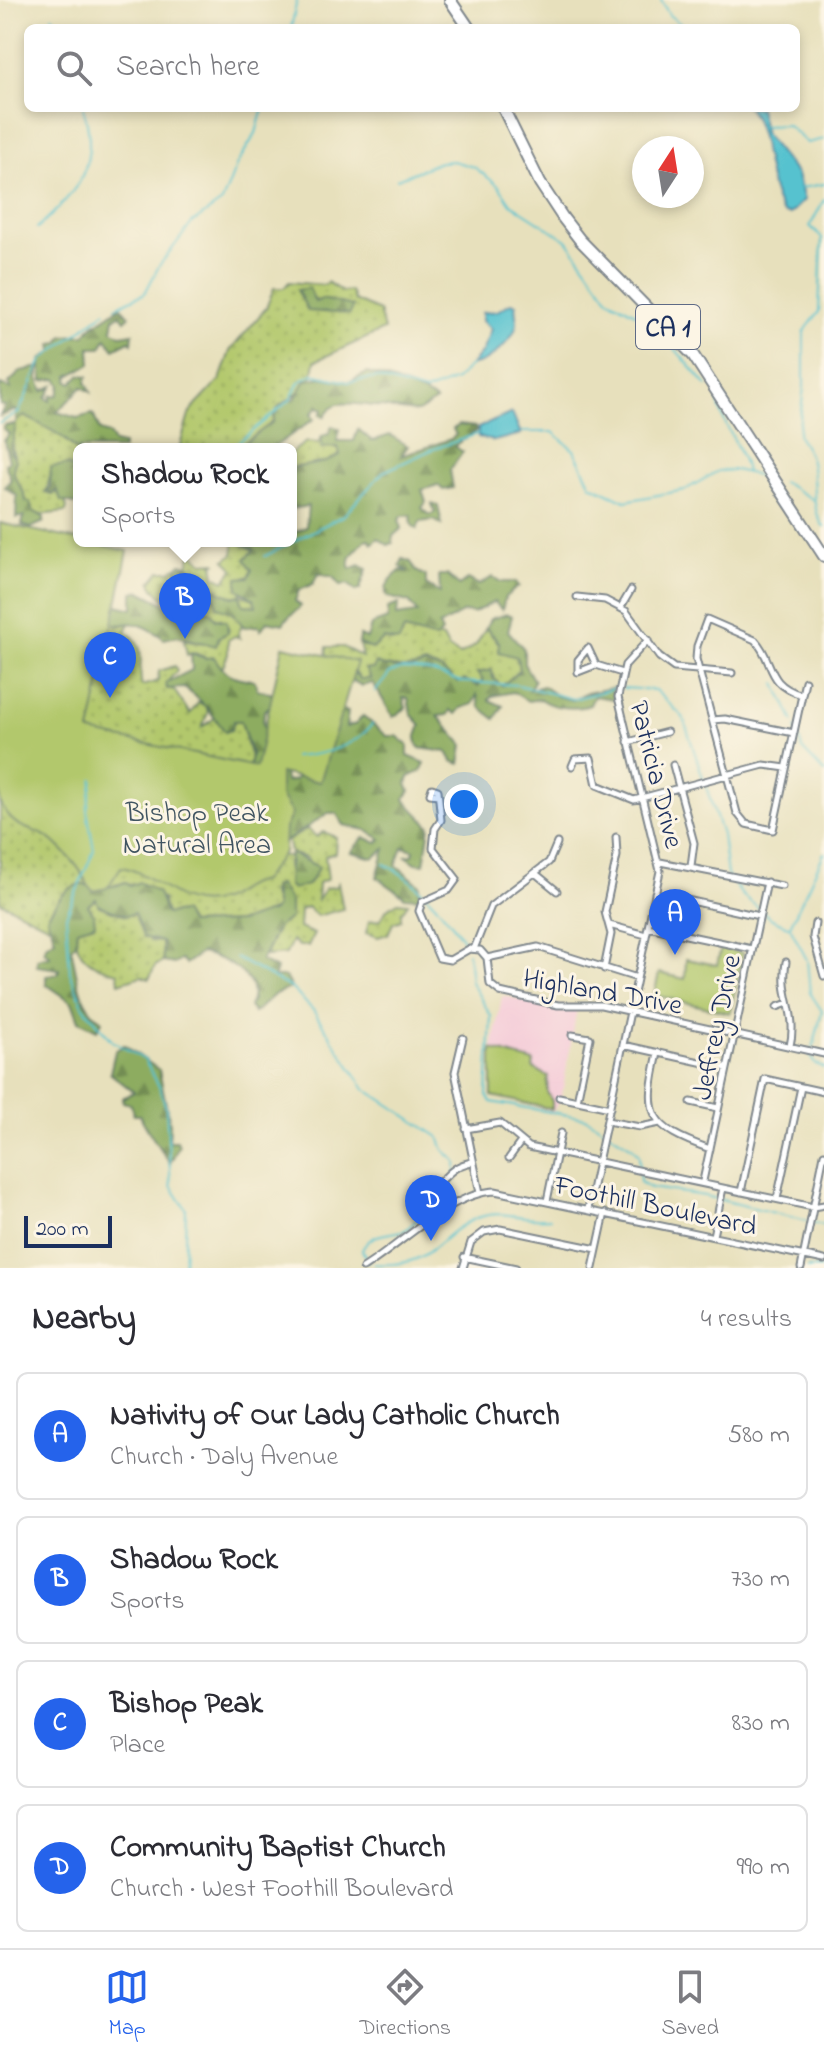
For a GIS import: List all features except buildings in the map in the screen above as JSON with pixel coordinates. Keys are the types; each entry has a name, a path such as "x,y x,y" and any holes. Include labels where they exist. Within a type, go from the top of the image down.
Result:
{"highway":[{"path":"447,0 459,24"},
{"path":"447,0 466,24"},
{"name":"CA 1","path":"505,112 540,183 563,218 588,249 693,355 824,556"},
{"name":"CA 1","path":"511,112 537,167 563,210 592,247 667,321 703,363 824,546"}],"street":[{"path":"621,607 631,590"},
{"path":"577,597 605,600 621,607 670,666 683,671 732,673"},
{"path":"802,695 777,682 755,640 707,619 696,650 699,670 740,819 773,830 786,768 794,733 805,681"},
{"name":"Patricia Drive","path":"588,1209 660,862 618,697 622,673 635,651 648,640"},
{"path":"596,665 590,649 582,650 578,672 596,665 622,673"},
{"path":"712,720 722,718 794,733"},
{"path":"628,742 667,732"},
{"path":"572,766 575,759 589,757 595,765 597,785 629,799 766,765 786,768"},
{"path":"673,765 694,843 691,866"},
{"path":"438,795 442,805 441,820 435,829 433,848 457,879 449,890 422,902 420,916 439,958 450,960 474,949 491,906 551,859 557,843"},
{"path":"604,969 611,936 605,912 617,856 616,837"},
{"path":"660,862 782,886"},
{"path":"535,873 557,891"},
{"name":"Jeffrey Drive","path":"703,1181 767,882"},
{"path":"655,893 759,916"},
{"path":"815,923 813,935 821,946 824,976"},
{"path":"608,924 646,935"},
{"path":"648,927 752,949"},
{"path":"487,958 535,946 637,978"},
{"name":"Highland Drive","path":"474,949 487,958 490,984 500,992 558,1005 596,1005 824,1054"},
{"path":"786,962 782,985 794,1025 790,1046"},
{"path":"777,1007 788,1003"},
{"path":"572,1035 590,1038 577,1101"},
{"path":"363,1268 456,1202 480,1193 455,1072 463,1038"},
{"path":"623,1045 727,1068"},
{"path":"658,1053 649,1097 660,1123 673,1135 710,1149"},
{"path":"741,1192 765,1079 824,1092"},
{"path":"777,1199 801,1087"},
{"path":"559,1097 610,1108"},
{"path":"691,1102 718,1108"},
{"path":"607,1121 640,1127 660,1123"},
{"path":"466,1129 500,1123 510,1128 520,1143 556,1153 703,1181 813,1207 824,1205"},
{"path":"547,1201 561,1133"},
{"path":"509,1158 520,1143"},
{"path":"801,1268 824,1154"},
{"path":"425,1192 440,1183 453,1167 472,1162"},
{"path":"713,1236 723,1188"},
{"name":"Foothill Boulevard","path":"480,1193 506,1192 824,1260"},
{"path":"593,1268 605,1213"},
{"path":"463,1268 464,1257 474,1238 494,1229 597,1249"},
{"path":"464,1257 516,1268"}],"shaded area":[{"path":"502,996 577,1009 561,1100 553,1111 492,1096 491,1054"}],"green space":[{"path":"289,282 325,285 327,282 342,292 351,291 354,300 379,311 384,330 315,361 312,379 306,380 298,392 278,409 273,422 244,443 181,443 190,412 220,380 230,351 266,308 274,288 284,288"},
{"path":"309,288 315,302 322,299 353,306 350,314 308,311 297,290"},
{"path":"120,306 130,316 125,320 121,315 114,317 112,330 121,335 133,333 132,343 129,341 114,349 106,338 101,348 90,348 91,364 69,376 68,381 72,383 80,375 88,376 86,382 91,392 82,387 57,412 77,418 93,414 100,431 109,434 114,443 73,443 73,446 25,416 16,420 16,410 0,416 5,406 0,405 0,385 11,389 9,383 21,371 40,367 38,377 43,391 53,386 46,398 50,401 51,396 58,395 61,385 57,379 43,381 41,359 53,352 52,344 59,343 63,336 85,335"},
{"path":"367,373 413,389 436,401 418,412 338,404 324,417 320,415 323,409 318,407 311,414 314,419 280,443 244,443 273,422 280,406 295,399 306,380 322,377 349,382"},
{"path":"21,415 55,430 73,447 73,468 51,471 46,493 52,495 60,491 66,512 38,515 20,490 12,443 15,425"},
{"path":"16,424 11,452 16,460 13,472 26,501 30,502 33,511 44,517 44,522 31,528 22,525 24,516 16,518 17,496 5,487 11,479 5,464 9,461 4,441 9,434 3,429 4,426"},
{"path":"459,425 475,427 476,431 454,446 463,452 450,470 453,488 443,490 438,485 422,490 426,502 422,508 430,515 435,512 432,504 438,506 442,525 434,520 420,522 417,529 412,525 411,515 402,516 399,520 402,528 393,536 393,543 388,545 378,538 372,544 370,539 365,540 350,560 351,569 360,565 367,569 360,589 356,591 348,584 340,586 333,577 318,574 313,584 299,590 295,601 301,606 299,609 283,624 267,621 261,630 259,626 244,627 232,612 217,607 212,594 203,585 178,578 177,568 181,564 188,565 191,570 198,570 199,578 212,581 215,590 233,597 240,595 243,605 256,606 254,599 238,589 238,578 249,577 252,570 245,559 254,550 249,547 297,547 297,531 306,527 308,506 297,508 297,467 326,462 340,455 338,447 321,448 322,436 329,434 332,426 340,429 337,441 354,441 358,429 372,441 390,435 408,446 401,456 451,439 456,435 453,429"},
{"path":"321,438 324,446 340,449 340,455 327,462 297,467 297,449 306,442 318,443"},
{"path":"67,465 73,468 73,504 61,501 57,490 53,495 45,492 50,488 51,467"},
{"name":"Bishop Peak Natural Area","path":"0,523 73,539 73,547 110,547 128,551 90,732 256,767 283,646 357,662 320,782 280,773 280,795 292,814 285,828 284,852 262,881 221,900 192,902 121,867 107,888 93,891 74,862 54,842 19,825 0,802"},
{"path":"234,547 254,550 248,562 253,570 250,577 238,579 242,595 254,599 257,607 243,605 240,596 220,591 188,565 192,552 203,563 217,562 213,564 215,576 224,581 234,569 225,560 233,554"},
{"path":"403,559 426,576 426,585 440,593 439,575 447,575 459,586 468,579 479,585 493,577 501,582 516,582 519,586 505,597 502,610 494,602 473,613 464,612 439,626 442,632 436,639 404,630 399,642 384,639 372,649 359,644 360,636 367,639 371,625 388,619 388,608 399,604 396,616 417,613 409,602 387,597 387,585 395,575 401,570 409,572 400,566"},
{"path":"181,564 177,568 187,578 200,582 218,603 243,622 238,634 240,638 235,636 228,640 228,654 221,671 217,662 195,653 187,655 184,640 203,642 219,638 229,630 222,619 172,603 156,591 151,582 160,571 170,571"},
{"path":"140,591 173,608 210,611 216,619 227,621 228,633 219,637 216,646 177,636 164,639 142,626 130,623 119,626 108,621 113,604 133,609 133,592"},
{"path":"507,614 512,616 508,631 524,649 524,664 534,681 529,690 543,686 557,696 572,700 612,688 614,699 594,696 590,705 564,707 540,699 528,701 513,692 492,696 489,700 503,706 495,719 480,707 477,695 473,704 461,708 456,714 450,710 448,715 438,716 463,745 460,764 452,761 447,752 419,748 416,739 421,725 411,714 408,698 403,698 406,708 393,717 373,683 362,686 351,680 354,672 360,679 371,679 365,669 373,669 376,663 400,668 425,664 440,669 457,682 465,680 478,686 483,680 477,673 492,670 493,678 502,686 519,671 517,657 499,652 499,642 486,628 490,619"},
{"name":"Bishop Peak Natural Area","path":"108,621 119,626 130,623 126,631 140,650 142,686 158,681 159,671 175,666 177,671 166,683 167,688 174,690 190,714 198,703 206,705 208,713 202,727 216,717 225,732 231,730 234,721 241,721 251,759 233,845 290,857 287,865 292,889 307,885 313,877 307,858 290,853 288,841 307,829 317,837 323,832 336,837 335,853 325,856 328,879 318,883 317,902 325,888 335,887 338,883 343,909 317,916 307,907 300,910 299,928 314,934 308,946 299,946 292,940 286,954 265,956 277,927 290,917 290,902 271,892 276,907 273,911 240,922 190,924 182,912 166,914 162,899 125,883 112,887 83,885 67,890 47,917 51,927 0,902 0,631"},
{"path":"486,628 508,654 518,656 519,670 502,686 495,681 494,675 477,673 483,680 478,686 457,682 440,669 425,664 416,668 373,669 369,673 371,679 360,679 351,667 326,658 327,647 343,647 362,657 359,644 372,649 384,639 392,642 402,636 404,630 443,638 449,649 460,655 476,645"},
{"path":"191,653 205,658 214,657 227,673 255,681 257,689 276,695 274,703 264,711 263,724 291,768 284,774 285,782 295,780 338,708 348,712 346,727 356,724 363,716 387,736 397,736 408,745 408,756 425,763 421,771 409,777 407,784 410,791 404,799 430,826 424,864 406,856 413,855 414,850 403,847 396,865 420,885 419,898 405,897 377,877 385,849 373,858 351,852 364,837 377,843 381,839 366,830 344,825 336,813 328,813 279,846 249,770 251,754 241,721 234,721 231,730 225,732 207,708 184,688 167,689 166,683 192,670"},
{"path":"290,853 319,867 308,885 292,889 288,885"},
{"path":"125,882 130,886 139,882 158,893 166,914 183,912 190,924 240,922 273,911 276,907 272,887 279,885 290,902 290,918 278,927 261,961 276,969 274,977 285,977 291,988 275,994 254,1013 249,1007 251,987 240,971 220,959 201,953 185,964 181,960 174,964 163,962 162,942 143,937 134,913 126,916 98,905 96,899 88,905 95,924 77,929 76,943 71,948 83,997 102,1021 97,1030 79,1021 72,1002 46,984 46,976 58,974 59,969 37,966 37,959 50,956 44,951 46,945 55,939 47,917 58,900 76,886 101,887"},
{"path":"96,899 99,906 126,916 134,913 150,941 162,942 163,962 155,966 149,979 141,976 119,983 118,973 93,964 82,954 76,929 83,926 87,905"},
{"path":"398,902 408,903 401,913 401,920 393,923 388,934 378,937 366,933 369,921 380,920 387,909"},
{"path":"721,948 743,953 730,1013 654,995 659,973 685,979 686,959 717,965"},
{"path":"124,1045 159,1070 170,1124 169,1141 177,1141 179,1146 170,1163 140,1115 134,1115 130,1104 123,1102 122,1098 134,1092 110,1073 115,1051"},
{"path":"492,1049 534,1062 533,1068 548,1076 547,1092 552,1109 492,1096"}],"water":[{"path":"751,112 760,112 765,135 797,175 804,200 790,214 783,213 777,201"},
{"path":"511,303 516,304 517,323 511,336 492,356 471,365 482,352 491,329 482,321 482,313 497,311"},
{"path":"512,413 521,434 494,441 478,437 478,428"}],"waterway":[{"path":"292,24 297,0"},
{"path":"661,0 669,15 681,24"},
{"path":"52,16 61,24"},
{"path":"37,228 64,202 82,176 89,145 84,112"},
{"path":"116,307 145,293 159,266 192,223 222,202 237,164 256,133 262,112"},
{"path":"763,126 787,125 807,143 824,139"},
{"path":"397,179 440,162 453,161 474,167 499,186 511,204 567,240 609,299 654,323"},
{"path":"801,188 824,184"},
{"path":"824,200 810,226 822,238 819,312 804,332 804,387 798,435 810,458 816,511 824,527"},
{"path":"0,423 19,412 42,360 106,311"},
{"path":"661,330 707,386"},
{"path":"237,443 290,400 299,382 312,374 348,382 376,378 425,392 456,380 471,365"},
{"path":"718,400 746,472"},
{"path":"522,432 553,432 574,450 591,485 625,501 685,490 718,471 735,470 768,478"},
{"path":"297,539 344,515 383,472 431,450 477,434"},
{"path":"782,482 814,500"},
{"path":"265,556 282,547"},
{"path":"375,692 390,673 402,669 427,671 462,682 518,685 573,699 616,688"},
{"path":"776,684 794,722"},
{"path":"623,688 655,690 683,717 722,835 727,875 742,895 772,919 790,927 807,960 810,993 822,1011 811,1057 814,1063 824,1068"},
{"path":"294,757 347,744 372,724"},
{"path":"796,728 802,749 824,772"},
{"path":"93,779 87,810 94,850 66,916 70,973 83,1006 112,1041 145,1060 160,1088 166,1108 171,1186 186,1209 184,1268"},
{"path":"790,926 824,853"},
{"path":"384,864 407,878 429,898 465,943"},
{"path":"468,953 471,982 491,1016 487,1095 491,1102 586,1118 632,1147 639,1155 640,1182 651,1188 705,1196 807,1221"},
{"path":"236,958 291,988 313,1010 365,1089 439,1137 444,1150 456,1161 456,1173 447,1192 406,1230 370,1240 362,1250 368,1262"},
{"path":"374,1264 395,1264 423,1256 463,1225 486,1215 550,1218"},
{"path":"813,1223 824,1225"},
{"path":"808,1268 820,1268"}],"place":[{"name":"Shadow Rock","path":"185,639"},
{"name":"Bishop Peak","path":"110,698"},
{"name":"Nativity of Our Lady Catholic Church","path":"675,955"},
{"name":"Community Baptist Church","path":"431,1241"}]}
